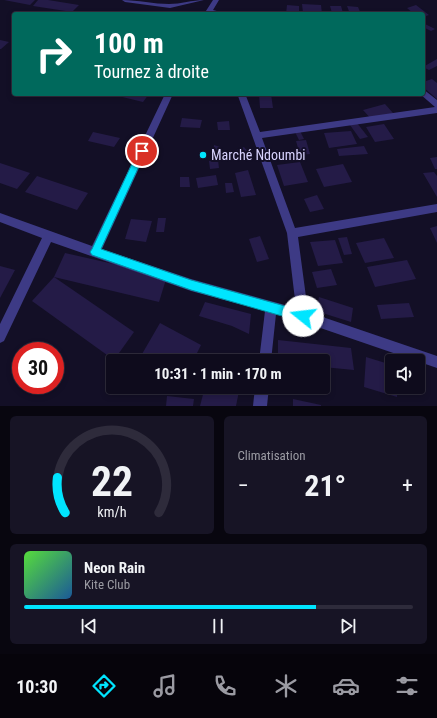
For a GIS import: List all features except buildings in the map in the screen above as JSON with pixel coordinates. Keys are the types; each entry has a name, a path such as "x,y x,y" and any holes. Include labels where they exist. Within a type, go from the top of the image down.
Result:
{"street":[{"path":"125,0 170,6 201,0"},
{"path":"208,12 216,0"},
{"path":"167,12 170,6"},
{"path":"425,94 437,105"},
{"path":"95,252 168,96"},
{"path":"242,96 292,233 303,316"},
{"path":"256,136 437,110"},
{"path":"292,233 437,208"},
{"path":"0,217 48,236 191,285 303,316 437,362"},
{"path":"0,337 48,236"},
{"path":"266,354 271,307"},
{"path":"260,406 261,394"}],"place":[{"name":"Marché Ndoumbi","path":"203,155"}],"route":[{"path":"142,151 95,252 191,285 303,316"}]}
